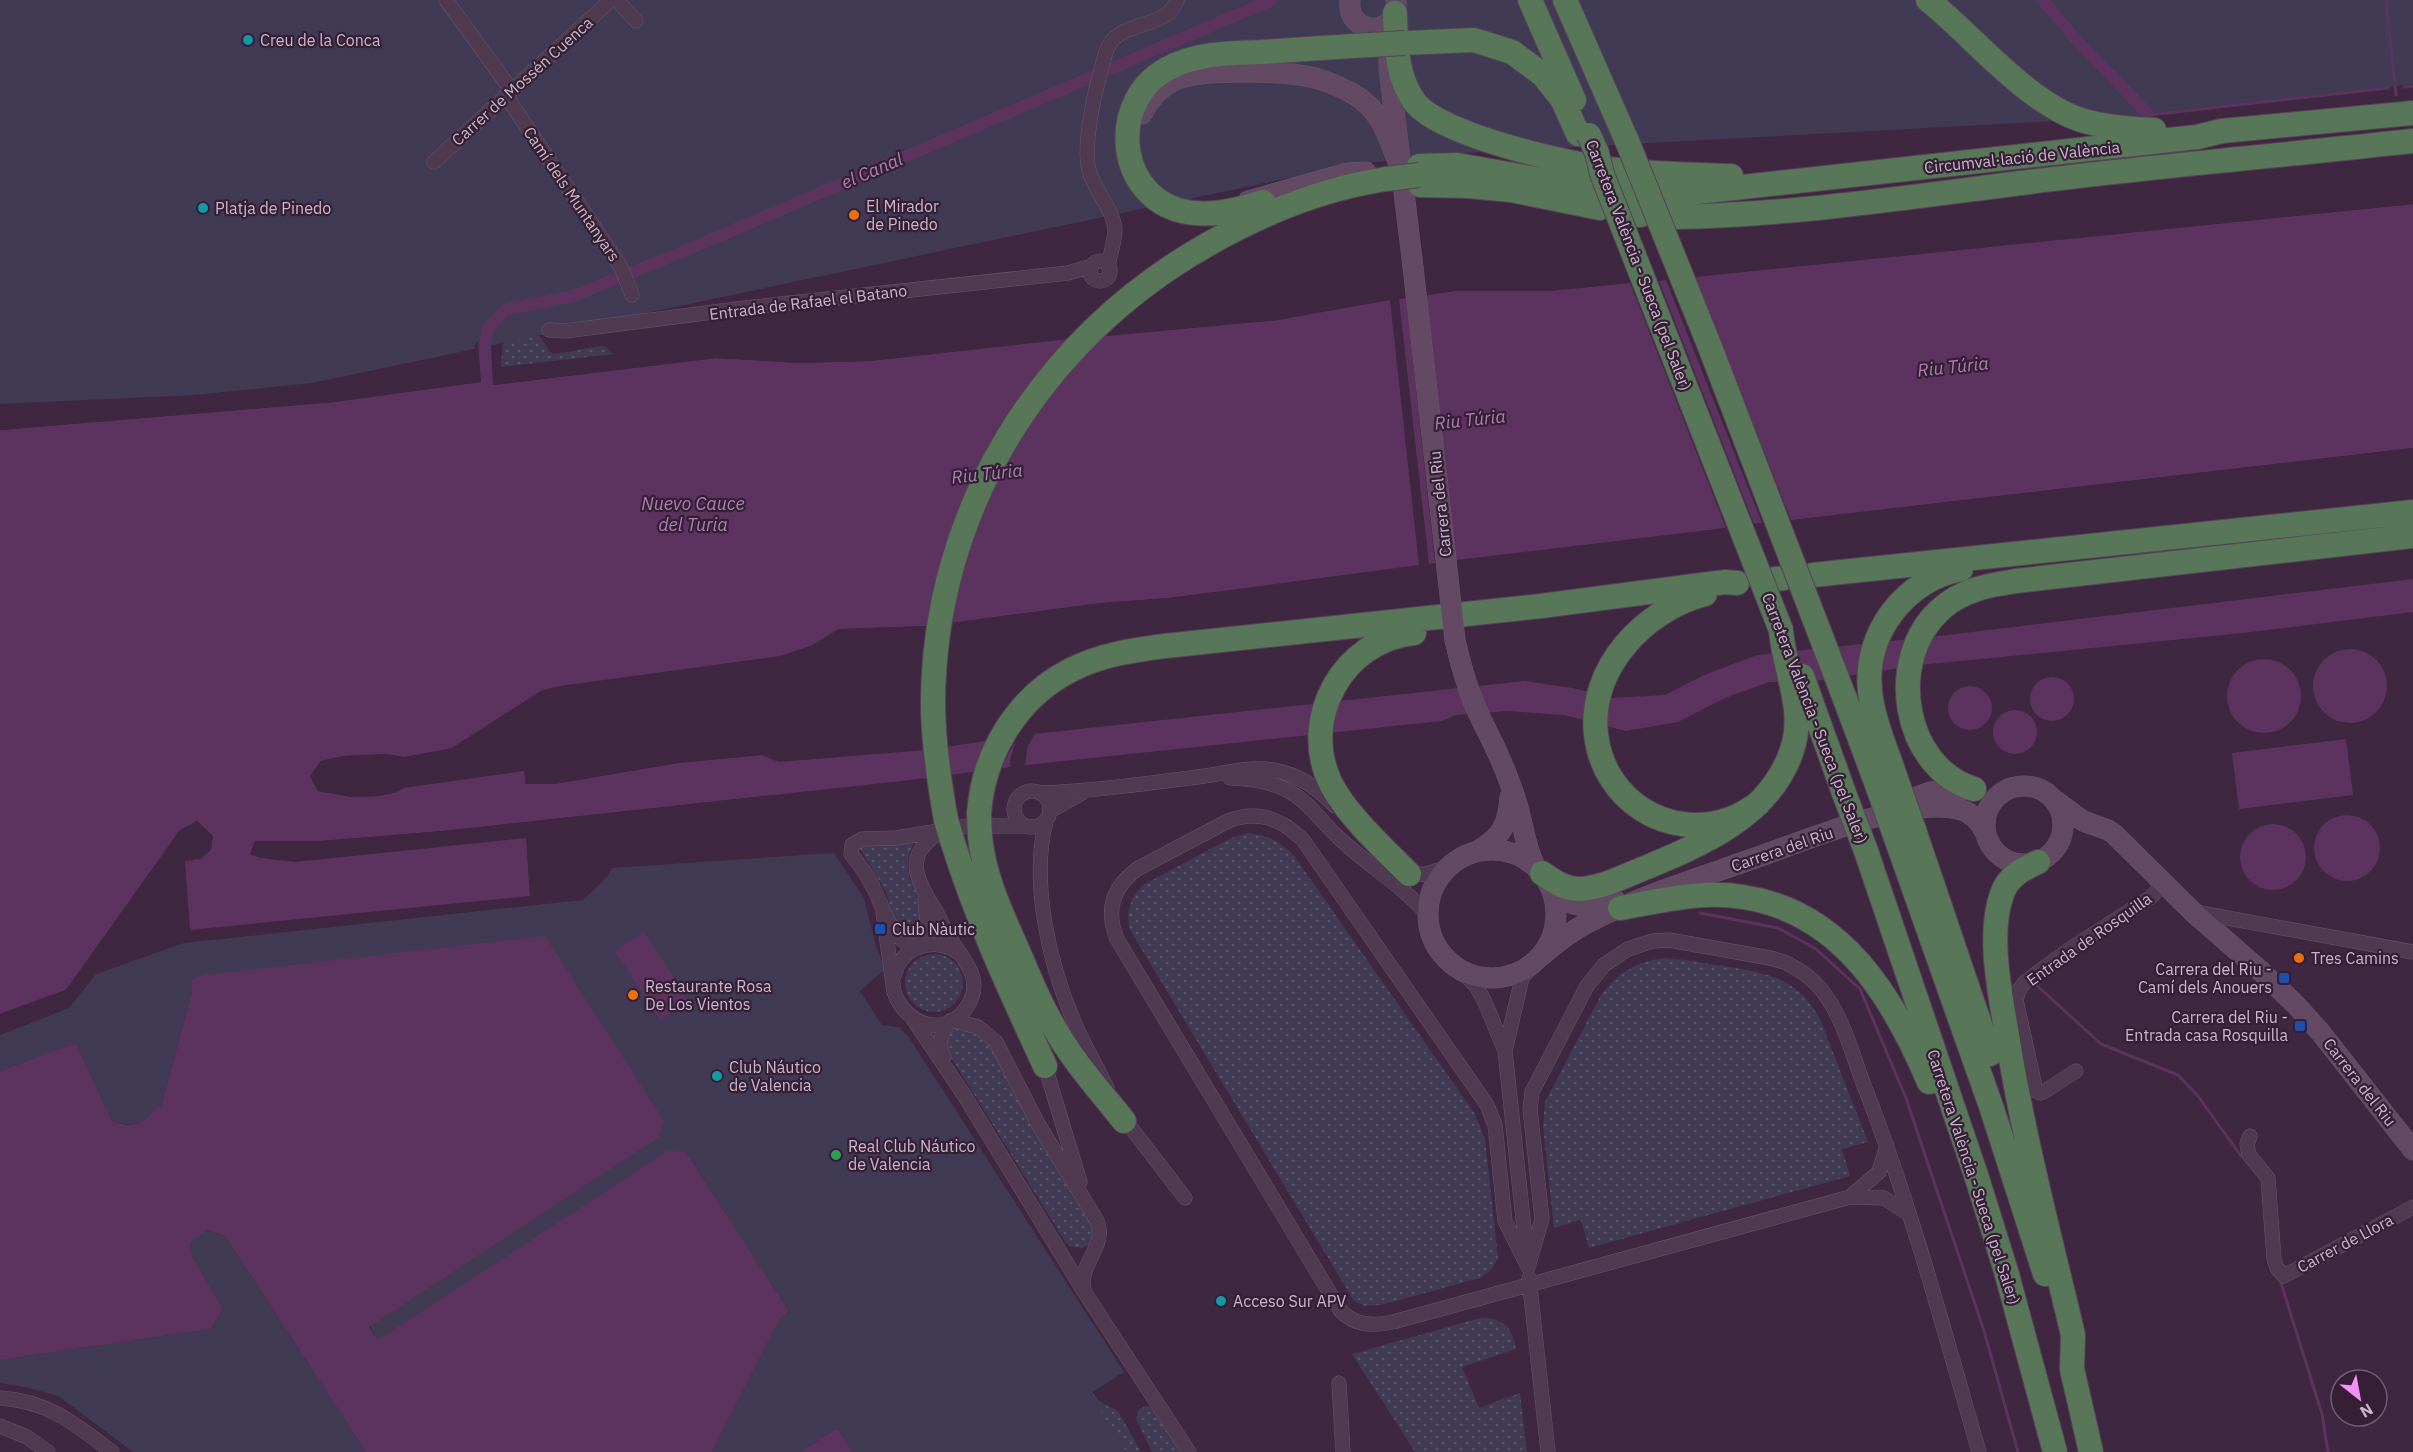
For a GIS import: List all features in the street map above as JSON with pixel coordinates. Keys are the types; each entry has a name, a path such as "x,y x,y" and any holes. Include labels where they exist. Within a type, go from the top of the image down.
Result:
{"highway":[{"name":"Carretera València - Sueca (pel Saler)","path":"1530,0 1584,134 1597,153 1602,174 1781,630 1782,650 1844,792 1866,851 1977,1178 2006,1271 2055,1452"},
{"name":"Carretera València - Sueca (pel Saler)","path":"1565,0 1627,141 1710,346 1845,699 1885,779"},
{"path":"1928,0 2041,99 2079,119 2120,128 2222,131"},
{"path":"1394,7 1397,51 1407,90 1414,103 1427,114 1458,131 1533,152 1616,170 1710,176 1790,174 1823,179"},
{"path":"1584,134 1562,99 1543,75 1512,52 1474,40 1216,54 1179,63 1149,82 1136,98 1128,123 1127,148 1138,178 1155,197 1177,209 1200,214 1245,208 1398,176 1511,190 1600,208"},
{"name":"Circumval·lació de València","path":"1398,176 1457,165 1634,207 1679,194 2198,137 2222,131 2413,113"},
{"name":"Circumval·lació de València","path":"1672,217 1719,216 1817,208 2030,182 2413,141"},
{"path":"1045,1066 999,968 964,881 947,830 939,782 935,731 935,674 942,615 957,549 969,516 999,452 1026,408 1053,371 1093,328 1151,279 1214,240 1398,176"},
{"path":"1813,574 2413,512"},
{"path":"2091,1452 2072,1369 2061,1338 2041,1262 2039,1233 2009,1114 1960,963 1905,834 1885,779 1869,680 1874,646 1884,625 1906,596 1924,582 1945,573 1975,566 2181,544 2212,534"},
{"path":"1974,789 1948,777 1928,755 1912,715 1907,676 1911,655 1926,624 1941,608 1959,596 1972,590 2001,583 2413,536"},
{"path":"1124,1121 1077,1064 1055,1029 1029,976 991,886 982,854 984,777 998,743 1012,720 1040,691 1072,669 1093,660 1138,650 1541,606 1670,588 1742,582 1693,597 1655,616 1623,647 1604,683 1598,705 1596,736 1606,770 1619,791 1637,807 1659,819 1685,825 1717,822 1730,819 1758,804"},
{"path":"1409,874 1341,800 1327,775 1320,746 1322,717 1334,685 1350,662 1389,637 1534,620 1670,588"},
{"path":"1542,874 1570,888 1595,886 1695,846 1739,820 1758,804 1778,778 1792,751 1804,704"},
{"path":"2047,856 2013,876 2002,893 1998,912 1997,962 2013,1072 2073,1335 2072,1369"},
{"path":"1620,908 1686,896 1743,897 1781,907 1821,928 1854,955 1882,989 1918,1054 2006,1271"}],"street":[{"name":"Camí dels Muntanyars","path":"446,0 621,267 631,291"},
{"name":"Carrer de Mossén Cuenca","path":"434,162 611,0"},
{"path":"617,0 636,21"},
{"name":"Entrada de Rafael el Batano","path":"549,330 565,331 757,307 1068,273 1097,267 1113,243 1115,230 1110,214 1095,188 1089,169 1087,143 1106,50 1116,36 1163,16 1172,10 1177,0"},
{"name":"Carrera del Riu","path":"1350,0 1351,14 1355,20 1368,28 1389,68"},
{"path":"1368,28 1379,27 1394,7"},
{"name":"Carrera del Riu","path":"1394,7 1389,68 1398,176 1413,267 1455,640 1463,677 1511,788 1529,855 1562,899 1579,906 1593,906 1663,890"},
{"path":"1226,72 1313,78 1341,87 1368,105 1383,127 1398,176 1347,173 1234,204 1209,208 1188,206 1168,199 1148,180 1137,157 1136,133 1149,100 1164,87 1185,77 1226,72"},
{"path":"981,825 1014,804 1018,797 1029,791 1041,793 1092,789 1207,776 1236,770 1266,769 1298,777 1326,796 1388,862 1409,874 1430,874 1475,853 1487,850 1513,853 1542,874 1554,896 1556,922 1553,935 1522,978 1505,1052"},
{"path":"1207,776 1263,781 1283,788 1300,798 1338,837 1415,900 1428,915"},
{"path":"2020,786 2040,788 2056,801 2061,810 2064,826 2060,842 2047,856 2019,864 2010,862 1995,851 1986,834 1985,824 1989,807 2001,793 2020,786"},
{"name":"Carrera del Riu","path":"1475,853 1496,838 1505,825 1511,788"},
{"name":"Carrera del Riu","path":"1537,960 1581,926 1620,908 1663,890 1868,819 1921,794 1946,790 2010,788"},
{"path":"917,948 906,943 895,933 883,912 871,882 851,854 852,845 862,839 896,837 981,825 1040,825 1048,814 1069,798 1092,789"},
{"path":"1041,793 1048,801 1048,814 1042,843 1041,876 1045,919 1053,959 1076,1026 1124,1121 1185,1198"},
{"name":"Carrera del Riu","path":"2056,801 2083,821 2108,830 2193,912 2264,974 2313,1024 2413,1150"},
{"path":"1014,804 1017,819 1025,826"},
{"name":"Carrera del Riu","path":"1868,819 1916,808 1949,807 1972,815 1983,826 1986,834"},
{"path":"1528,1267 1505,1221 1492,1115 1317,859 1294,831 1276,820 1240,816 1137,869 1128,876 1120,885 1111,906 1110,917 1117,939 1340,1310 1347,1317 1365,1324 1385,1323 1851,1197 1884,1198 1909,1214"},
{"path":"947,830 923,844 917,857 917,876 924,894 972,971 973,991 965,1010 951,1021 940,1039 940,1051 964,1095"},
{"name":"Carrera del Riu","path":"2047,856 2069,839 2084,834 2102,835 2122,842"},
{"path":"1452,865 1437,882 1429,904 1428,915 1437,946 1449,962 1472,975 1498,978 1511,975 1537,960"},
{"name":"Entrada de Rosquilla","path":"2076,1071 2045,1091 2040,1093 2036,1091 2016,1000 2019,990 2031,977 2151,897 2164,883"},
{"path":"917,948 927,923 924,894"},
{"path":"883,912 898,1004 913,1019 964,1095 1085,1293 1189,1452"},
{"path":"2193,912 2413,952"},
{"path":"1528,1267 1542,1219 1530,1109 1535,1084 1593,977 1615,956 1641,944 1669,940 1784,962 1805,974 1824,992 1837,1017 1887,1145 1979,1452"},
{"path":"893,980 899,963 905,955 917,948 935,944 945,945 961,954"},
{"path":"1460,969 1476,986 1485,1002 1505,1052 1548,1452"},
{"path":"913,1019 933,1025 951,1021 978,1027 996,1042 1037,1122 1092,1212"},
{"path":"1045,1066 1073,1164 1099,1227 1100,1237 1083,1276 1085,1293"},
{"name":"Carrer de Llora","path":"2250,1136 2247,1144 2249,1155 2268,1178 2274,1259 2277,1269 2284,1276 2413,1207"},
{"path":"1851,1197 1879,1172 1887,1145"},
{"path":"1057,1247 1074,1256 1087,1254 1094,1249"},
{"path":"1339,1383 1343,1452"},
{"path":"0,1398 31,1403 52,1410 64,1416 112,1452"},
{"path":"0,1426 27,1437 48,1452"}],"shaded area":[{"path":"0,0 2413,0 2413,84 2149,116 1445,154 1351,165 312,383 195,395 0,404"},
{"path":"535,330 552,354 605,346 613,354 501,367 503,340"},
{"path":"1248,833 1274,840 1295,857 1475,1114 1485,1139 1498,1258 1491,1270 1480,1278 1381,1305 1365,1306 1354,1301 1130,930 1128,917 1130,906 1143,885 1231,838"},
{"path":"915,840 909,855 908,868 909,878 921,902 923,921 914,938 905,935 894,919 886,892 859,847 860,845"},
{"name":"Real Club Náutico de Valencia","path":"834,853 864,898 876,947 885,969 860,991 882,1025 898,1027 908,1036 1124,1372 1090,1394 1126,1452 853,1452 837,1428 800,1452 712,1452 779,1320 789,1311 686,1152 668,1152 378,1341 192,980 192,992 161,1107 158,1107 143,1121 126,1124 112,1121 76,1043 0,1071 0,1035 69,1008 96,974 184,943 583,900 607,877 612,868"},
{"path":"928,954 940,954 955,962 963,977 963,989 955,1004 940,1012 928,1012 913,1004 905,989 905,977 913,962"},
{"path":"1664,958 1754,971 1780,979 1801,994 1820,1019 1868,1142 1842,1149 1850,1176 1589,1248 1581,1220 1554,1228 1543,1126 1545,1102 1601,995 1614,980 1629,969 1645,962"},
{"path":"955,1028 975,1032 992,1043 1095,1230 1091,1243 1083,1248 1071,1247 1066,1243 949,1054 947,1039 949,1033"},
{"path":"206,1230 225,1236 366,1452 133,1452 58,1396 0,1383 0,1360 211,1329 223,1309 191,1254 190,1243"},
{"path":"1480,1318 1495,1319 1506,1325 1516,1349 1462,1367 1479,1408 1520,1393 1527,1452 1415,1452 1352,1354"},
{"path":"1092,1392 1099,1401 1118,1411 1141,1452 1126,1452 1089,1394"},
{"path":"1147,1406 1154,1408 1183,1452 1152,1452 1136,1419 1139,1409"}],"water":[{"name":"Nuevo Cauce del Turia","path":"2413,204 2413,448 1734,527 1169,598 1101,603 929,626 839,629 813,645 781,656 560,686 541,691 452,748 404,757 386,754 344,756 321,761 310,776 318,791 350,796 373,796 384,795 403,788 524,771 526,784 554,784 678,763 761,755 779,762 925,750 1033,734 1524,681 1573,688 1612,698 1665,695 1704,675 1757,655 1939,636 2413,579 2413,612 2243,633 1920,665 1815,681 1769,682 1725,698 1678,722 1626,731 1564,715 1508,711 1456,715 1441,721 443,831 320,841 255,841 250,854 261,858 294,862 526,838 530,896 190,930 185,861 205,855 213,836 197,821 180,830 66,990 0,1014 0,430 334,402 480,382 478,345 491,346 493,385 716,358 800,363 870,361 1035,342 1278,320 1359,304 1455,291 1549,291"},
{"path":"2350,649 2371,655 2381,665 2387,686 2381,707 2371,717 2350,723 2329,717 2319,707 2313,686 2319,665 2329,655"},
{"path":"2264,659 2285,665 2295,675 2301,696 2295,717 2285,727 2264,733 2243,727 2233,717 2227,696 2233,675 2243,665"},
{"path":"2052,677 2061,678 2068,683 2073,690 2073,708 2068,715 2061,720 2052,721 2043,720 2036,715 2031,708 2030,699 2031,690 2036,683 2043,678"},
{"path":"1970,686 1979,687 1986,692 1991,699 1991,717 1986,724 1979,729 1970,730 1961,729 1954,724 1949,717 1948,708 1949,699 1954,692 1961,687"},
{"path":"2015,710 2024,711 2031,716 2036,723 2036,741 2031,748 2024,753 2015,754 2006,753 1999,748 1994,741 1993,732 1994,723 1999,716 2006,711"},
{"path":"2346,739 2353,795 2239,809 2232,753"},
{"path":"2347,815 2360,817 2375,830 2380,848 2378,861 2365,876 2347,881 2334,879 2319,866 2314,848 2316,835 2329,820"},
{"path":"2273,824 2286,826 2301,839 2306,857 2304,870 2291,885 2273,890 2260,888 2245,875 2240,857 2242,844 2255,829"},
{"path":"644,932 689,1001 660,1020 615,951"},
{"path":"545,936 664,1121 659,1137 369,1327 378,1340 668,1151 686,1152 789,1311 779,1320 712,1452 366,1452 225,1236 207,1230 190,1243 191,1254 223,1309 211,1329 0,1360 0,1071 76,1043 112,1121 132,1125 143,1121 158,1106 161,1107 192,992 192,980 203,975"},
{"path":"837,1428 853,1452 800,1452"}],"pier":[{"path":"2413,201 2413,204 1695,277 1791,520 2413,448 2413,451 1734,530 1169,601 1101,606 929,629 840,632 814,647 782,659 743,664 781,656 813,645 839,629 930,626 942,568 980,469 1015,407 1069,339 870,361 800,363 716,358 493,385 492,343 496,381 716,355 800,360 870,358 1034,339 1277,317 1359,301 1455,288 1549,288","holes":["1666,280 1762,523 1754,524 1659,281","1630,283 1726,528 1456,560 1426,295 1455,291 1549,291","1406,298 1435,563 1429,564 1399,299","1390,300 1419,565 1169,598 1101,603 950,623 968,541 1002,464 1037,407 1059,378 1097,337 1278,320"]},
{"path":"478,342 481,382 334,402 0,430 0,427 333,399 477,380 475,345"},
{"path":"672,674 561,688 542,694 457,748 452,748 541,691 560,686"},
{"path":"1037,730 1027,748 1025,768 1011,770 1010,760 1016,740 999,771 973,775 991,738"},
{"path":"755,752 761,755 677,763 554,784 525,784 525,780 528,779 528,781 554,781 677,760"},
{"path":"386,754 404,757 344,759 322,764 313,776 320,788 351,794 394,790 403,785 403,788 395,793 351,797 318,791 310,776 321,761 344,756"},
{"path":"774,795 766,799 571,821 558,819 544,824 443,834 321,844 257,844 253,852 262,855 261,858 250,854 255,841 321,841 443,831"},
{"path":"197,821 213,836 211,850 199,860 196,857 208,848 210,837 197,825 182,832 68,992 0,1017 0,1014 66,990 180,830"}],"waterway":[{"name":"el Canal","path":"485,345 488,328 505,310 573,296 670,257 1272,0"},
{"path":"2043,0 2072,35 2149,115"},
{"path":"2386,0 2396,95"},
{"path":"2404,87 2413,86"},
{"path":"2149,115 2389,88"},
{"path":"1700,913 1778,928 1816,949 1860,989 1906,1098 1984,1331 2018,1452"},
{"path":"2033,982 2101,1044 2178,1075 2198,1096 2241,1156"},
{"path":"2281,1283 2322,1414 2328,1452"}],"place":[{"name":"Creu de la Conca","path":"248,40"},
{"name":"Platja de Pinedo","path":"203,208"},
{"name":"El Mirador de Pinedo","path":"854,215"},
{"name":"Club Nàutic","path":"880,929"},
{"name":"Tres Camins","path":"2299,958"},
{"name":"Carrera del Riu - Camí dels Anouers","path":"2284,978"},
{"name":"Restaurante Rosa De Los Vientos","path":"633,995"},
{"name":"Carrera del Riu - Entrada casa Rosquilla","path":"2300,1026"},
{"name":"Club Náutico de Valencia","path":"717,1076"},
{"name":"Real Club Náutico de Valencia","path":"836,1155"},
{"name":"Acceso Sur APV","path":"1221,1301"}],"water label":[{"name":"Riu Túria","path":"1953,367"},
{"name":"Riu Túria","path":"1470,420"},
{"name":"Riu Túria","path":"987,474"}]}
